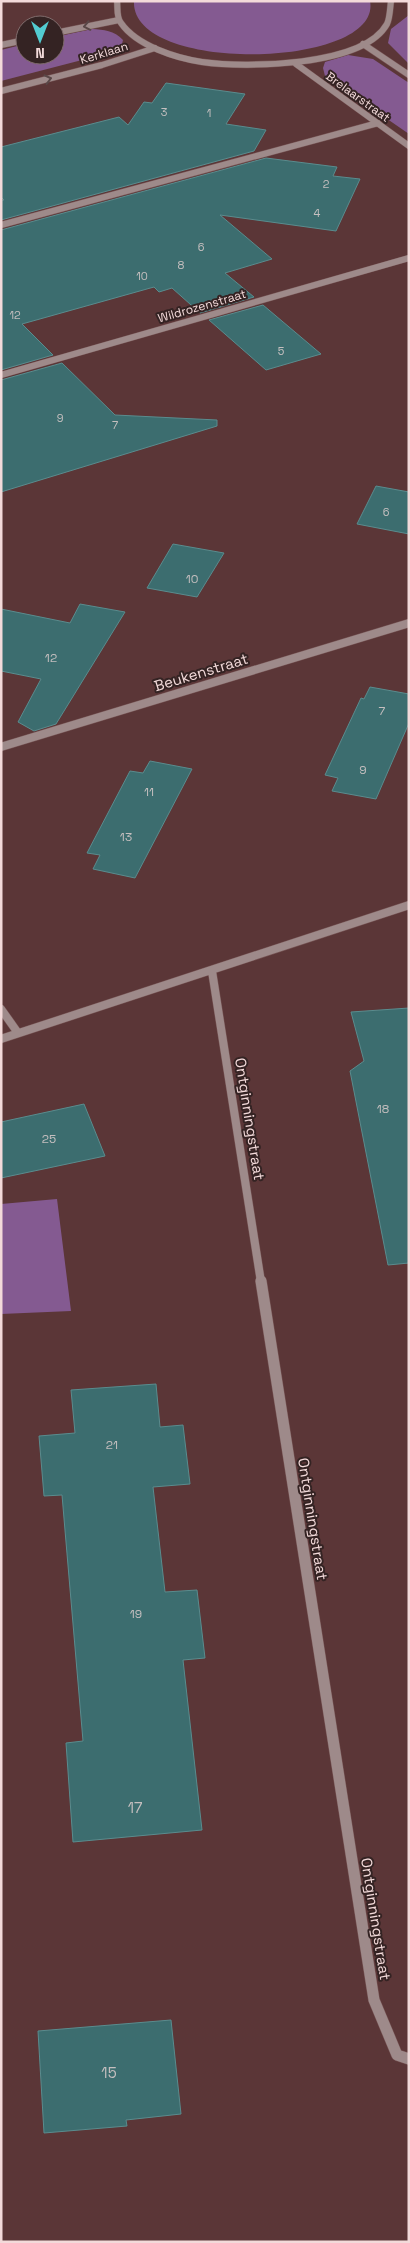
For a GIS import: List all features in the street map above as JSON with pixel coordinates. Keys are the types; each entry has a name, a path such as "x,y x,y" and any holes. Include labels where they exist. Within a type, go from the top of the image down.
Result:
{"street":[{"path":"117,1 119,20"},
{"name":"Brelaarstraat","path":"119,20 130,32 154,48 202,62 248,66 296,64 340,54 363,44 382,30 391,17 393,2"},
{"name":"Kerklaan","path":"65,31 119,20"},
{"path":"1,45 15,42"},
{"path":"363,44 409,75"},
{"name":"Kerklaan","path":"1,91 102,65 154,48"},
{"name":"Brelaarstraat","path":"296,64 409,146"},
{"path":"1,225 378,123"},
{"name":"Wildrozenstraat","path":"1,375 409,258"},
{"name":"Beukenstraat","path":"1,747 409,623"},
{"path":"1,1039 409,905"},
{"name":"Ontginningstraat","path":"212,971 374,2000 397,2055 409,2059"},
{"path":"1,1009 18,1033"}],"shaded area":[{"path":"134,1 370,1 363,24 338,40 300,50 255,54 210,51 171,42 144,25"},
{"path":"409,15 409,64 388,43 391,29"},
{"path":"92,29 109,31 123,40 121,48 65,64 65,35"},
{"path":"15,46 15,65 63,65 1,81 1,50"},
{"path":"348,55 373,59 409,83 409,134 325,76 323,68 325,62"},
{"path":"57,1199 71,1311 1,1314 1,1204"}],"building":[{"path":"166,83 245,94 226,124 266,130 254,151 1,220 1,200 4,200 1,197 1,147 119,117 128,125 144,102 152,103"},
{"path":"266,158 337,167 333,176 360,179 336,231 220,215 272,259 225,273 254,297 200,313 172,288 159,292 154,287 22,324 53,355 1,370 1,230"},
{"path":"263,305 321,354 266,370 209,320"},
{"path":"62,363 115,415 217,420 217,426 1,492 1,380"},
{"path":"376,486 409,492 409,534 357,524"},
{"path":"173,544 224,553 197,597 147,588"},
{"path":"80,604 125,612 56,724 34,731 18,722 41,679 1,671 1,609 70,623"},
{"path":"370,687 409,694 409,723 376,799 332,791 338,778 325,775 361,698 364,699"},
{"path":"150,761 192,769 135,878 93,869 100,855 87,853 130,771 143,773"},
{"path":"409,1008 409,1263 388,1265 350,1071 364,1061 351,1012"},
{"path":"84,1104 105,1156 1,1178 1,1122"},
{"path":"156,1384 160,1427 183,1425 190,1484 153,1487 165,1592 197,1590 205,1658 183,1660 202,1830 73,1842 66,1743 83,1741 62,1495 44,1496 39,1436 75,1433 71,1390"},
{"path":"171,2020 181,2114 126,2120 127,2126 44,2133 38,2031"}]}
